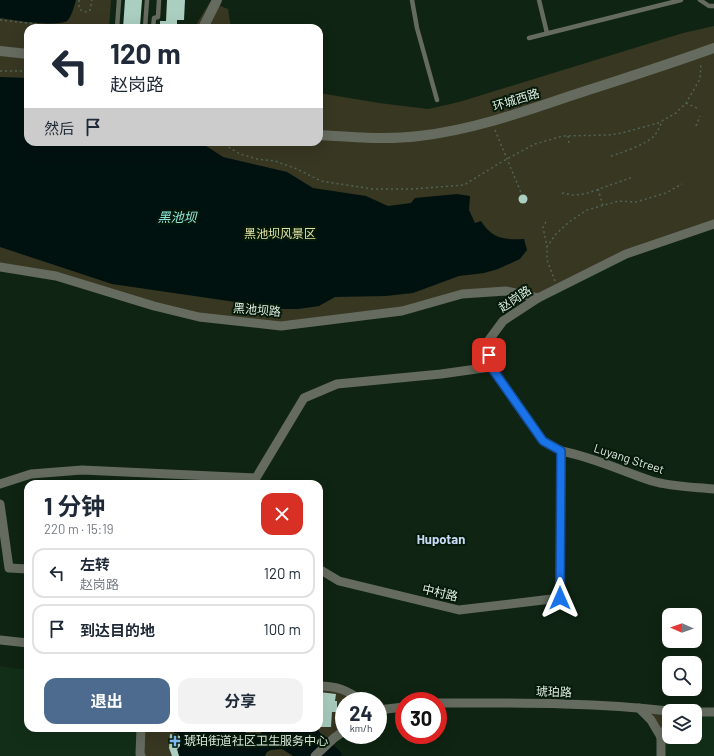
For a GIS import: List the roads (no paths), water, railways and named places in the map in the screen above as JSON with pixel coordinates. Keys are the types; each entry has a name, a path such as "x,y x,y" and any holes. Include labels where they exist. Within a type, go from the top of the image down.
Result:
{"street":[{"path":"205,24 217,0"},
{"name":"环城西路","path":"323,135 396,138 456,130 513,115 714,48"},
{"path":"0,52 24,54"},
{"name":"赵岗路","path":"561,451 543,441 491,367 486,344 503,321 538,298 557,288 626,254 714,224"},
{"name":"黑池坝路","path":"0,267 56,276 154,306 199,317 281,326 402,311 462,294 506,291 538,298"},
{"path":"257,480 304,398 337,384 441,374 491,367"},
{"name":"Luyang Street","path":"561,451 579,455 654,481 685,487 714,489"},
{"name":"中村路","path":"323,571 339,581 459,610 560,598 561,451"},
{"path":"0,484 31,474 82,470 240,480"},
{"path":"0,504 9,568 24,569"},
{"path":"0,640 24,643"},
{"path":"323,686 350,692"},
{"name":"琥珀路","path":"447,703 548,703 662,710"},
{"path":"639,708 651,720 661,737 661,756"},
{"path":"702,712 714,712"},
{"path":"141,756 142,732"},
{"path":"315,756 335,737"}],"lane":[{"path":"117,24 119,0"},
{"path":"145,24 147,0"},
{"path":"153,24 154,18 158,17 159,0"},
{"path":"412,0 417,28 437,100"},
{"path":"539,0 547,33"},
{"path":"529,38 681,0"},
{"path":"700,0 709,6 714,6"}],"water":[{"path":"0,0 76,0 68,20 56,23 46,23 25,22 0,18"},
{"name":"黑池坝","path":"0,77 24,78 24,146 206,146 223,157 287,172 313,188 366,196 388,206 411,203 415,198 457,194 470,196 469,210 475,223 481,221 490,232 500,237 524,239 527,250 520,259 498,269 484,273 459,276 413,293 386,296 335,297 319,306 298,309 283,309 112,284 0,247"},
{"path":"174,732 244,732 252,735 260,734 262,732 320,732 323,737 340,751 342,756 293,756 282,749 271,750 267,752 265,756 179,756 177,750 180,746 179,734"}],"place":[{"name":"琥珀街道社区卫生服务中心","path":"175,741"}],"district":[{"name":"Hupotan","path":"441,539"}],"park label":[{"name":"黑池坝风景区","path":"280,234"}]}
